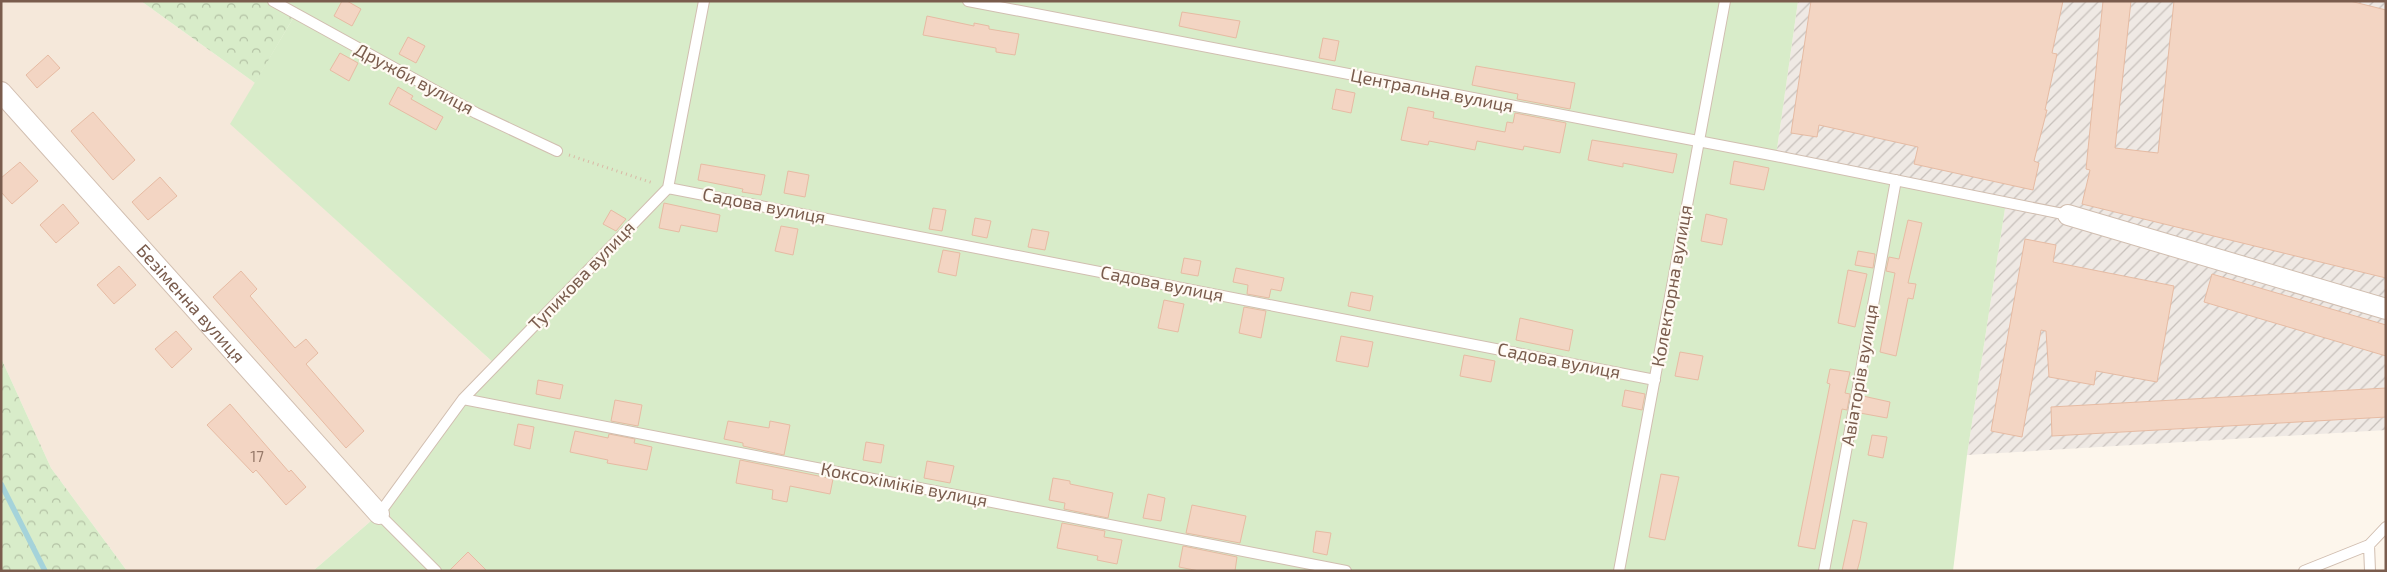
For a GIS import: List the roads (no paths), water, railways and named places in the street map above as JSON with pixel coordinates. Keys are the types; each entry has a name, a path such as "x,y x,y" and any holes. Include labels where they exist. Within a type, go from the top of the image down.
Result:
{"street":[{"name":"Безіменна вулиця","path":"1,92 379,514"},
{"path":"2068,216 2386,309"}],"lane":[{"name":"Дружби вулиця","path":"273,1 476,113 558,151"},
{"path":"668,188 704,1"},
{"name":"Центральна вулиця","path":"968,1 1896,180 2068,216"},
{"name":"Колекторна вулиця","path":"1620,571 1725,1"},
{"name":"Авіаторів вулиця","path":"1824,571 1896,180"},
{"name":"Садова вулиця","path":"668,188 1655,380"},
{"name":"Тупикова вулиця","path":"379,514 463,399 668,188"},
{"name":"Коксохіміків вулиця","path":"463,399 1346,571"},
{"path":"379,514 436,571"},
{"path":"2304,571 2370,545 2386,527"},
{"path":"2370,545 2370,571"}],"waterway":[{"path":"1,484 45,571"}]}
